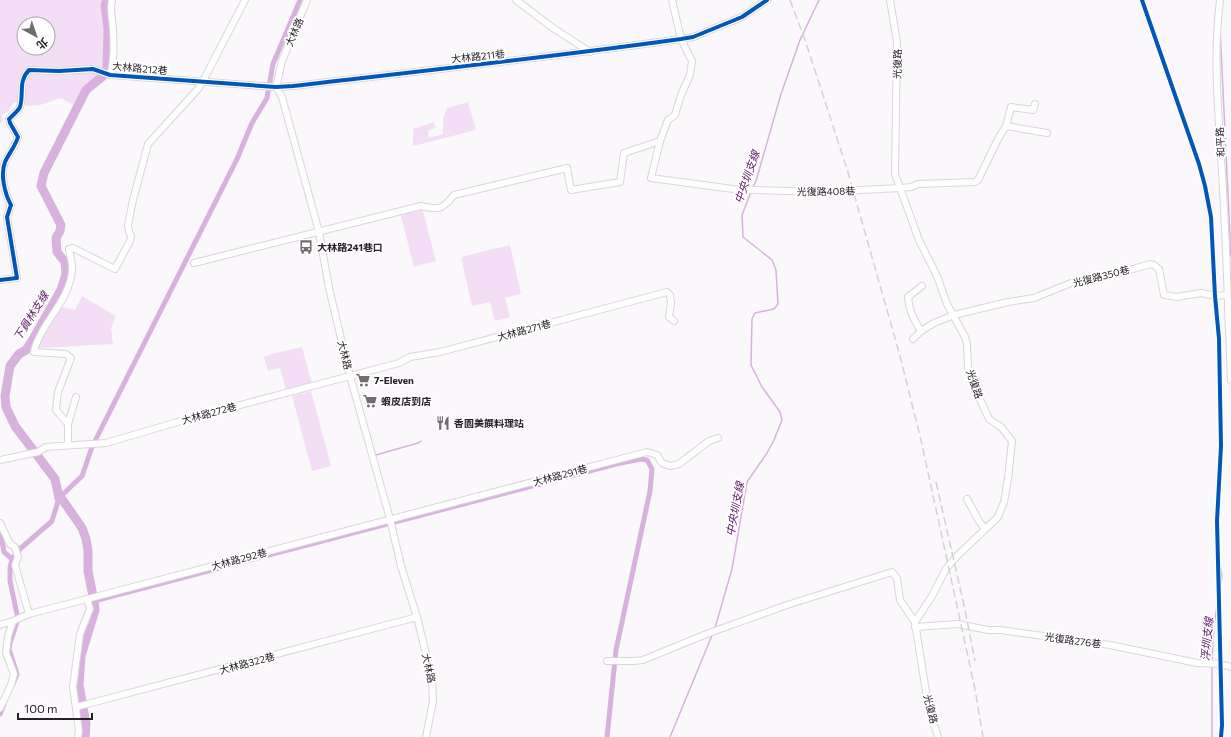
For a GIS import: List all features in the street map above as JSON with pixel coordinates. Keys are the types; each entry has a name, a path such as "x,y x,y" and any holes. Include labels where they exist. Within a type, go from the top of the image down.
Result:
{"street":[{"path":"110,75 112,66 113,30 110,15 112,0"},
{"path":"68,424 56,410 58,392 71,358 66,354 34,352 35,346 41,334 63,299 70,283 72,261 69,249 73,248 115,269 130,241 131,236 128,225 148,144 203,81 245,0"},
{"name":"大林路","path":"307,0 282,61 276,87 282,97 319,232 329,288 350,376 390,519 401,566 417,617 432,679 433,701 426,737"},
{"path":"516,0 553,28 590,52"},
{"path":"194,263 421,206 436,209 440,208 448,203 454,195 567,168 571,190 620,182 624,152 660,141 668,120 675,114 681,95 690,75 692,62 681,39 672,0"},
{"name":"大林路211巷","path":"276,87 301,86 590,52 681,39 692,37 742,17 766,0"},
{"name":"光復路","path":"890,0 897,42 895,174 919,240 937,276 947,304 965,337 967,344 968,367 972,382 989,419 1001,427 1012,441 1004,502 998,517 956,557 946,569 915,624 928,705 938,737"},
{"name":"和平路","path":"1220,0 1216,56 1226,238 1231,380"},
{"name":"大林路212巷","path":"0,280 17,278 7,217 11,205 6,196 4,186 4,164 16,145 18,137 9,119 20,108 22,82 24,74 28,70 58,71 93,69 110,75 276,87"},
{"name":"光復路408巷","path":"660,141 651,178 733,189 822,192 900,188 911,187 918,184 974,182 978,180 1006,126 1011,107 1033,110 1035,104"},
{"path":"1006,126 1047,133"},
{"name":"光復路350巷","path":"954,315 1008,302 1034,298 1071,283 1109,276 1150,264 1159,269 1164,295 1177,297 1201,293 1215,296 1227,295"},
{"path":"921,331 908,306 908,298 922,286"},
{"name":"大林路271巷","path":"350,376 399,363 410,357 440,352 667,292 670,294 671,303 669,317 674,321"},
{"path":"913,339 921,331 934,323 954,315"},
{"name":"大林路272巷","path":"0,460 38,452 46,447 106,443 191,418 350,376"},
{"path":"68,445 68,424 76,398"},
{"name":"大林路291巷","path":"390,519 647,452 657,455 662,463 670,466 679,464 709,441 718,438"},
{"path":"967,499 985,529"},
{"name":"大林路292巷","path":"0,625 29,614 390,519"},
{"path":"0,523 10,544 15,547 18,557 15,565 29,614"},
{"path":"607,661 623,662 644,660 714,631 787,605 892,572 897,578 900,600 915,624"},
{"path":"78,737 79,730 73,687 80,634 90,609 87,599"},
{"name":"大林路322巷","path":"76,707 417,617"},
{"path":"0,708 11,685 14,674 6,652 8,636 13,621"},
{"name":"光復路276巷","path":"915,624 958,624 988,630 1000,630 1110,645 1197,663 1231,667"}],"shaded area":[{"path":"0,0 105,0 103,8 106,29 104,67 100,74 85,88 74,105 61,98 40,105 28,106 14,102 9,110 2,115 3,121 0,124"},
{"path":"468,102 476,130 413,146 413,129 433,122 436,127 428,131 429,138 443,134 443,118 447,108"},
{"path":"419,208 423,211 436,261 414,267 400,212"},
{"path":"510,245 521,294 505,298 510,317 495,321 490,302 472,306 461,257"},
{"path":"82,296 116,316 111,328 113,344 39,348 43,336 62,307 75,310"},
{"path":"302,347 312,384 286,391 280,368 268,371 264,357"},
{"path":"311,391 331,466 312,471 292,396"}],"waterway":[{"name":"下員林支線","path":"85,737 86,724 79,685 81,656 95,610 88,571 88,550 86,539 82,528 62,499 59,498 55,479 15,426 6,407 5,396 10,366 19,354 26,350 32,341 61,290 66,274 65,262 57,252 56,238 60,231 61,225 41,186 44,173 86,90 103,76 107,68 108,29 105,6 107,0"},
{"path":"12,559 21,548 52,521 59,498 82,476 92,447 237,159 252,123 267,98 273,64 300,0"},
{"name":"中央圳支線","path":"752,189 756,181 781,94 800,40 819,0"},
{"path":"1220,28 1231,256"},
{"name":"中央圳支線","path":"715,628 732,569 747,482 767,453 782,420 780,412 762,387 751,365 752,319 755,313 774,309 778,304 776,270 772,260 743,237 742,215 751,192"},
{"path":"376,455 421,441"},
{"path":"94,601 616,464 641,459 647,460 652,469 650,491 616,650 607,737"},
{"path":"0,530 4,552 12,559 10,581 18,619 9,649 17,674 13,684"},
{"name":"浮圳支線","path":"1212,662 1214,625 1222,576 1216,543"},
{"name":"中央圳支線","path":"670,737 713,633"},
{"name":"浮圳支線","path":"1212,666 1212,737"},
{"path":"0,714 4,704"}],"railway":[{"path":"790,0 805,40 847,169 900,356 921,440 975,689 983,737"},
{"path":"936,482 975,661"}],"cycle path":[{"path":"0,280 17,278 7,217 11,205 5,190 3,173 5,162 18,137 9,119 20,107 22,83 29,70 59,71 93,69 110,75 276,87 293,86 536,58 693,37 742,17 767,0"},
{"path":"1142,0 1199,164 1211,217 1219,339 1221,446 1217,521 1222,725 1221,737"}],"place":[{"name":"大林路241巷口","path":"306,247"},
{"name":"7-Eleven","path":"363,380"},
{"name":"蝦皮店到店","path":"370,401"},
{"name":"香園美饌料理站","path":"443,423"}]}
